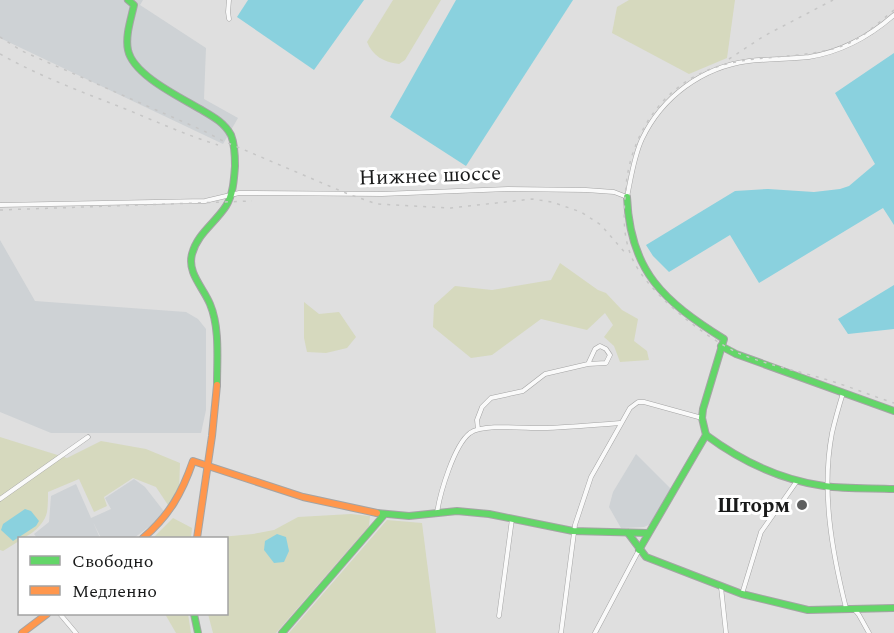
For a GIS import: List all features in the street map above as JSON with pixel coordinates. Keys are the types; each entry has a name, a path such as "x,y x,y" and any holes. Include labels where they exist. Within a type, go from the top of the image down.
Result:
{"street":[{"path":"128,0 134,5 128,45 132,63 146,75 209,113 227,128 234,145 232,194 222,212 197,241 190,259 195,281 209,303 216,333 216,396 197,537"},
{"path":"229,19 230,0"},
{"path":"894,15 880,27 844,47 809,57 731,64 707,73 690,83 662,107 641,140 627,197 630,236 643,268 653,282 674,302 701,325 724,339 704,401 702,418 706,435 720,446 754,465 797,481 827,486 894,489"},
{"name":"Нижнее шоссе","path":"0,205 205,201 232,194 382,194 508,189 586,190 614,192 627,197"},
{"path":"478,429 477,420 482,407 491,398 523,391 545,374 588,364 606,363 610,355 600,346 595,350 588,364"},
{"path":"721,346 736,354 894,411"},
{"path":"843,393 832,434 827,486 830,526 850,608 860,615 870,633"},
{"path":"561,633 573,531 591,477 630,408 638,402 665,406 702,418"},
{"path":"437,513 456,452 471,433 478,429 548,428 621,423"},
{"path":"595,633 639,549 706,435"},
{"path":"0,499 88,437"},
{"path":"144,537 171,513 183,492 193,461 303,497 384,515 409,516 457,511 489,513 573,531 648,533"},
{"path":"742,594 761,532 797,481"},
{"path":"282,633 384,515"},
{"path":"499,616 512,519"},
{"path":"628,533 646,557 653,561 742,594 808,610 894,608"},
{"path":"721,587 726,633"},
{"path":"22,633 46,615"},
{"path":"61,615 76,633"},
{"path":"194,615 198,633"}],"shaded area":[{"path":"0,0 143,0 140,5 206,48 204,99 238,118 223,144 0,38"},
{"path":"0,240 35,301 186,312 198,319 206,329 206,410 201,433 51,433 0,412"},
{"path":"636,454 672,490 653,523 644,527 621,528 609,507 613,492"},
{"path":"134,479 145,487 166,514 135,537 100,537 93,522 100,537 36,537 34,534 49,522 51,496 76,484 91,518 111,509 105,498"}],"green space":[{"path":"393,0 441,0 405,60 399,64 379,57 367,42"},
{"path":"629,0 735,0 727,58 689,74 612,33 617,7"},
{"path":"560,263 598,290 606,293 622,310 638,319 634,341 647,351 649,360 620,362 614,346 604,337 613,325 605,313 587,330 541,319 492,355 471,358 433,327 434,305 455,286 492,290 551,280"},
{"path":"304,302 319,314 339,312 356,337 347,348 326,353 307,352 304,338"},
{"path":"0,437 67,458 101,441 146,449 180,463 179,492 168,505 156,487 133,478 104,497 107,506 94,512 79,479 48,492 47,512 40,525 24,537 18,537 18,542 3,551 0,550"},
{"path":"351,514 370,516 369,526 276,633 213,633 208,615 228,615 228,537 221,537 274,530 298,517"},
{"path":"173,518 192,528 191,537 154,537"},
{"path":"387,520 422,523 436,633 289,633"},
{"path":"166,615 188,615 191,633 176,633"}],"water":[{"path":"248,0 364,0 314,70 237,17"},
{"path":"456,0 573,0 466,166 390,117"},
{"path":"894,53 894,225 883,208 759,283 730,235 669,272 653,256 646,245 735,191 768,189 814,192 849,186 875,164 835,93"},
{"path":"894,285 894,329 848,334 838,319"},
{"path":"25,509 31,511 39,521 36,526 13,541 1,530 3,524"},
{"path":"277,534 286,537 289,551 284,562 274,563 264,550 265,541"}],"railway":[{"path":"729,59 764,36 833,0"},
{"path":"894,10 863,35 842,46 823,51 728,64 710,69 678,87 655,110 639,138 628,170 624,220 630,253 647,282 660,296 708,336 748,357 894,403"},
{"path":"0,37 22,51 348,194 377,204 451,208 532,199 552,202 581,212 601,225 627,255"},
{"path":"0,54 61,83 218,145"},
{"path":"0,210 252,201"}],"traffic: fast":[{"path":"128,0 134,5 127,39 132,59 158,84 221,123 228,130 233,143 235,166 230,197 222,212 198,240 191,261 194,274 213,313 217,343 217,385"},
{"path":"627,197 635,245 643,265 654,282 684,311 724,339 703,409 702,418 706,435 639,550"},
{"path":"721,346 736,354 894,411"},
{"path":"706,435 747,461 792,479 833,487 894,489"},
{"path":"377,513 409,516 457,511 489,514 573,531 648,533"},
{"path":"282,633 384,515"},
{"path":"628,533 646,557 742,594 808,610 894,608"},
{"path":"194,615 198,633"}],"traffic: slow":[{"path":"197,537 217,385"},
{"path":"144,537 174,503 193,461 303,497 377,513"},
{"path":"22,633 46,615"}],"place":[{"name":"Шторм","path":"802,505"}]}
